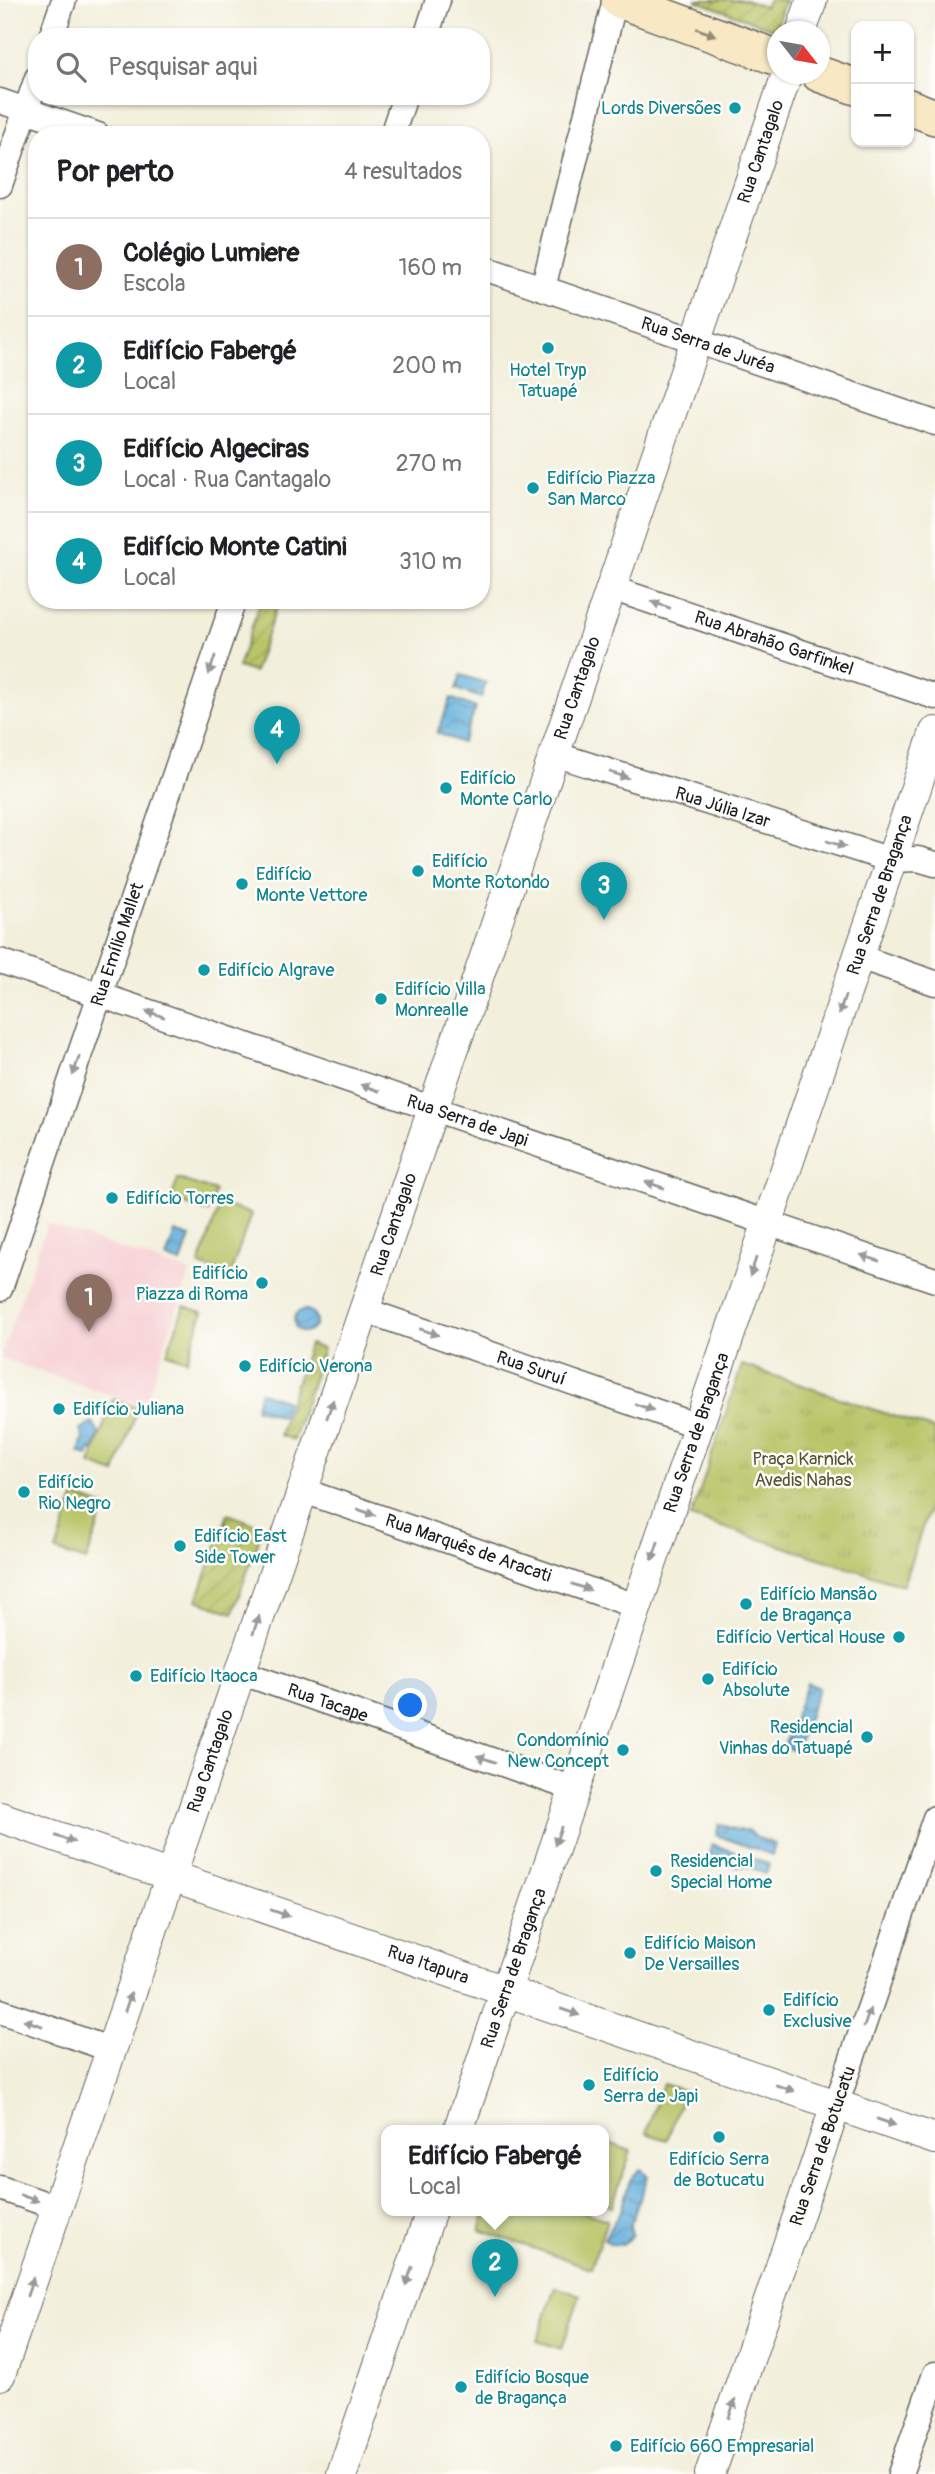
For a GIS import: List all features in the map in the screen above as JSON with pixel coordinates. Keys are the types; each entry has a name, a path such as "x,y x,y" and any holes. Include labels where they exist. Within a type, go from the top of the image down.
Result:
{"main road":[{"path":"617,0 767,54"},
{"path":"830,78 851,85"},
{"path":"914,109 935,117"}],"street":[{"path":"54,28 64,0"},
{"path":"429,28 438,0"},
{"path":"543,288 617,0"},
{"path":"805,21 812,0"},
{"name":"Rua Cantagalo","path":"0,2375 784,84"},
{"path":"0,101 72,126"},
{"path":"0,185 28,104"},
{"path":"395,126 402,105"},
{"name":"Rua Serra de Juréa","path":"490,270 935,423"},
{"name":"Rua Abrahão Garfinkel","path":"611,588 935,697"},
{"name":"Rua Emílio Mallet","path":"0,1289 231,609"},
{"name":"Rua Serra de Bragança","path":"460,2125 935,732"},
{"name":"Rua Júlia Izar","path":"554,754 891,860 918,859 935,864"},
{"path":"859,957 935,982"},
{"name":"Rua Serra de Japi","path":"0,961 935,1280"},
{"name":"Rua Suruí","path":"364,1310 698,1426"},
{"name":"Rua Marquês de Aracati","path":"301,1490 636,1606"},
{"name":"Rua Tacape","path":"240,1672 574,1789"},
{"name":"Rua Itapura","path":"0,1817 935,2139"},
{"name":"Rua Serra de Botucatu","path":"710,2474 935,1818"},
{"path":"0,2011 111,2049"},
{"path":"0,2188 58,2208"},
{"path":"342,2474 428,2216"},
{"path":"900,2474 935,2374"}],"shaded area":[{"path":"47,1224 190,1272 144,1406 0,1358"}],"green space":[{"path":"695,0 746,0 765,7 768,0 785,0 778,21 767,21 767,27"},
{"path":"258,609 276,609 254,672 238,667"},
{"path":"178,1179 215,1191 208,1212 171,1199"},
{"path":"220,1204 251,1214 230,1275 199,1265"},
{"path":"184,1306 203,1312 187,1360 167,1353"},
{"path":"309,1344 323,1349 293,1440 279,1435"},
{"name":"Praça Karnick Avedis Nahas","path":"742,1365 935,1430 935,1490 903,1585 691,1517"},
{"path":"113,1399 138,1408 115,1473 90,1464"},
{"path":"75,1496 105,1507 86,1561 56,1551"},
{"path":"228,1514 263,1527 233,1613 197,1600"},
{"path":"663,2084 685,2091 667,2140 646,2133"},
{"path":"609,2143 631,2151 612,2206 609,2205"},
{"path":"484,2216 595,2216 607,2220 591,2268 480,2230"},
{"path":"555,2287 580,2295 562,2349 537,2341"}],"water":[{"path":"461,675 486,683 481,698 456,689"},
{"path":"451,698 476,708 462,743 437,733"},
{"path":"175,1232 190,1237 181,1263 166,1258"},
{"path":"305,1310 313,1313 316,1321 313,1329 305,1332 297,1329 294,1321 297,1313"},
{"path":"260,1392 287,1401 282,1417 255,1408"},
{"path":"93,1423 99,1434 93,1451 91,1449 88,1456 79,1452 83,1438 80,1429"},
{"path":"807,1683 819,1687 796,1751 784,1747"},
{"path":"719,1824 737,1830 748,1830 756,1837 775,1844 772,1855 716,1835"},
{"path":"712,1844 769,1864 766,1873 745,1866 736,1867 725,1859 709,1854"},
{"path":"641,2169 648,2176 630,2226 632,2235 623,2245 611,2244 604,2239 621,2209 630,2182"}],"place":[{"name":"Lords Diversões","path":"735,108"},
{"name":"Hotel Tryp Tatuapé","path":"548,348"},
{"name":"Edifício Piazza San Marco","path":"533,488"},
{"name":"Edifício Monte Catini","path":"277,764"},
{"name":"Edifício Monte Carlo","path":"446,788"},
{"name":"Edifício Monte Rotondo","path":"418,871"},
{"name":"Edifício Monte Vettore","path":"242,884"},
{"name":"Edifício Algeciras","path":"604,920"},
{"name":"Edifício Algrave","path":"204,970"},
{"name":"Edifício Villa Monrealle","path":"381,999"},
{"name":"Edifício Torres","path":"112,1198"},
{"name":"Edifício Piazza di Roma","path":"262,1283"},
{"name":"Colégio Lumiere","path":"89,1332"},
{"name":"Edifício Verona","path":"245,1366"},
{"name":"Edifício Juliana","path":"59,1409"},
{"name":"Edifício Rio Negro","path":"24,1492"},
{"name":"Edifício East Side Tower","path":"180,1546"},
{"name":"Edifício Mansão de Bragança","path":"746,1604"},
{"name":"Edifício Vertical House","path":"899,1637"},
{"name":"Edifício Itaoca","path":"136,1676"},
{"name":"Edifício Absolute","path":"708,1679"},
{"name":"Residencial Vinhas do Tatuapé","path":"867,1737"},
{"name":"Condomínio New Concept","path":"623,1750"},
{"name":"Residencial Special Home","path":"656,1871"},
{"name":"Edifício Maison De Versailles","path":"630,1953"},
{"name":"Edifício Exclusive","path":"769,2010"},
{"name":"Edifício Serra de Japi","path":"589,2085"},
{"name":"Edifício Serra de Botucatu","path":"719,2137"},
{"name":"Edifício Fabergé","path":"495,2297"},
{"name":"Edifício Bosque de Bragança","path":"461,2387"},
{"name":"Edifício 660 Empresarial","path":"616,2446"}]}
